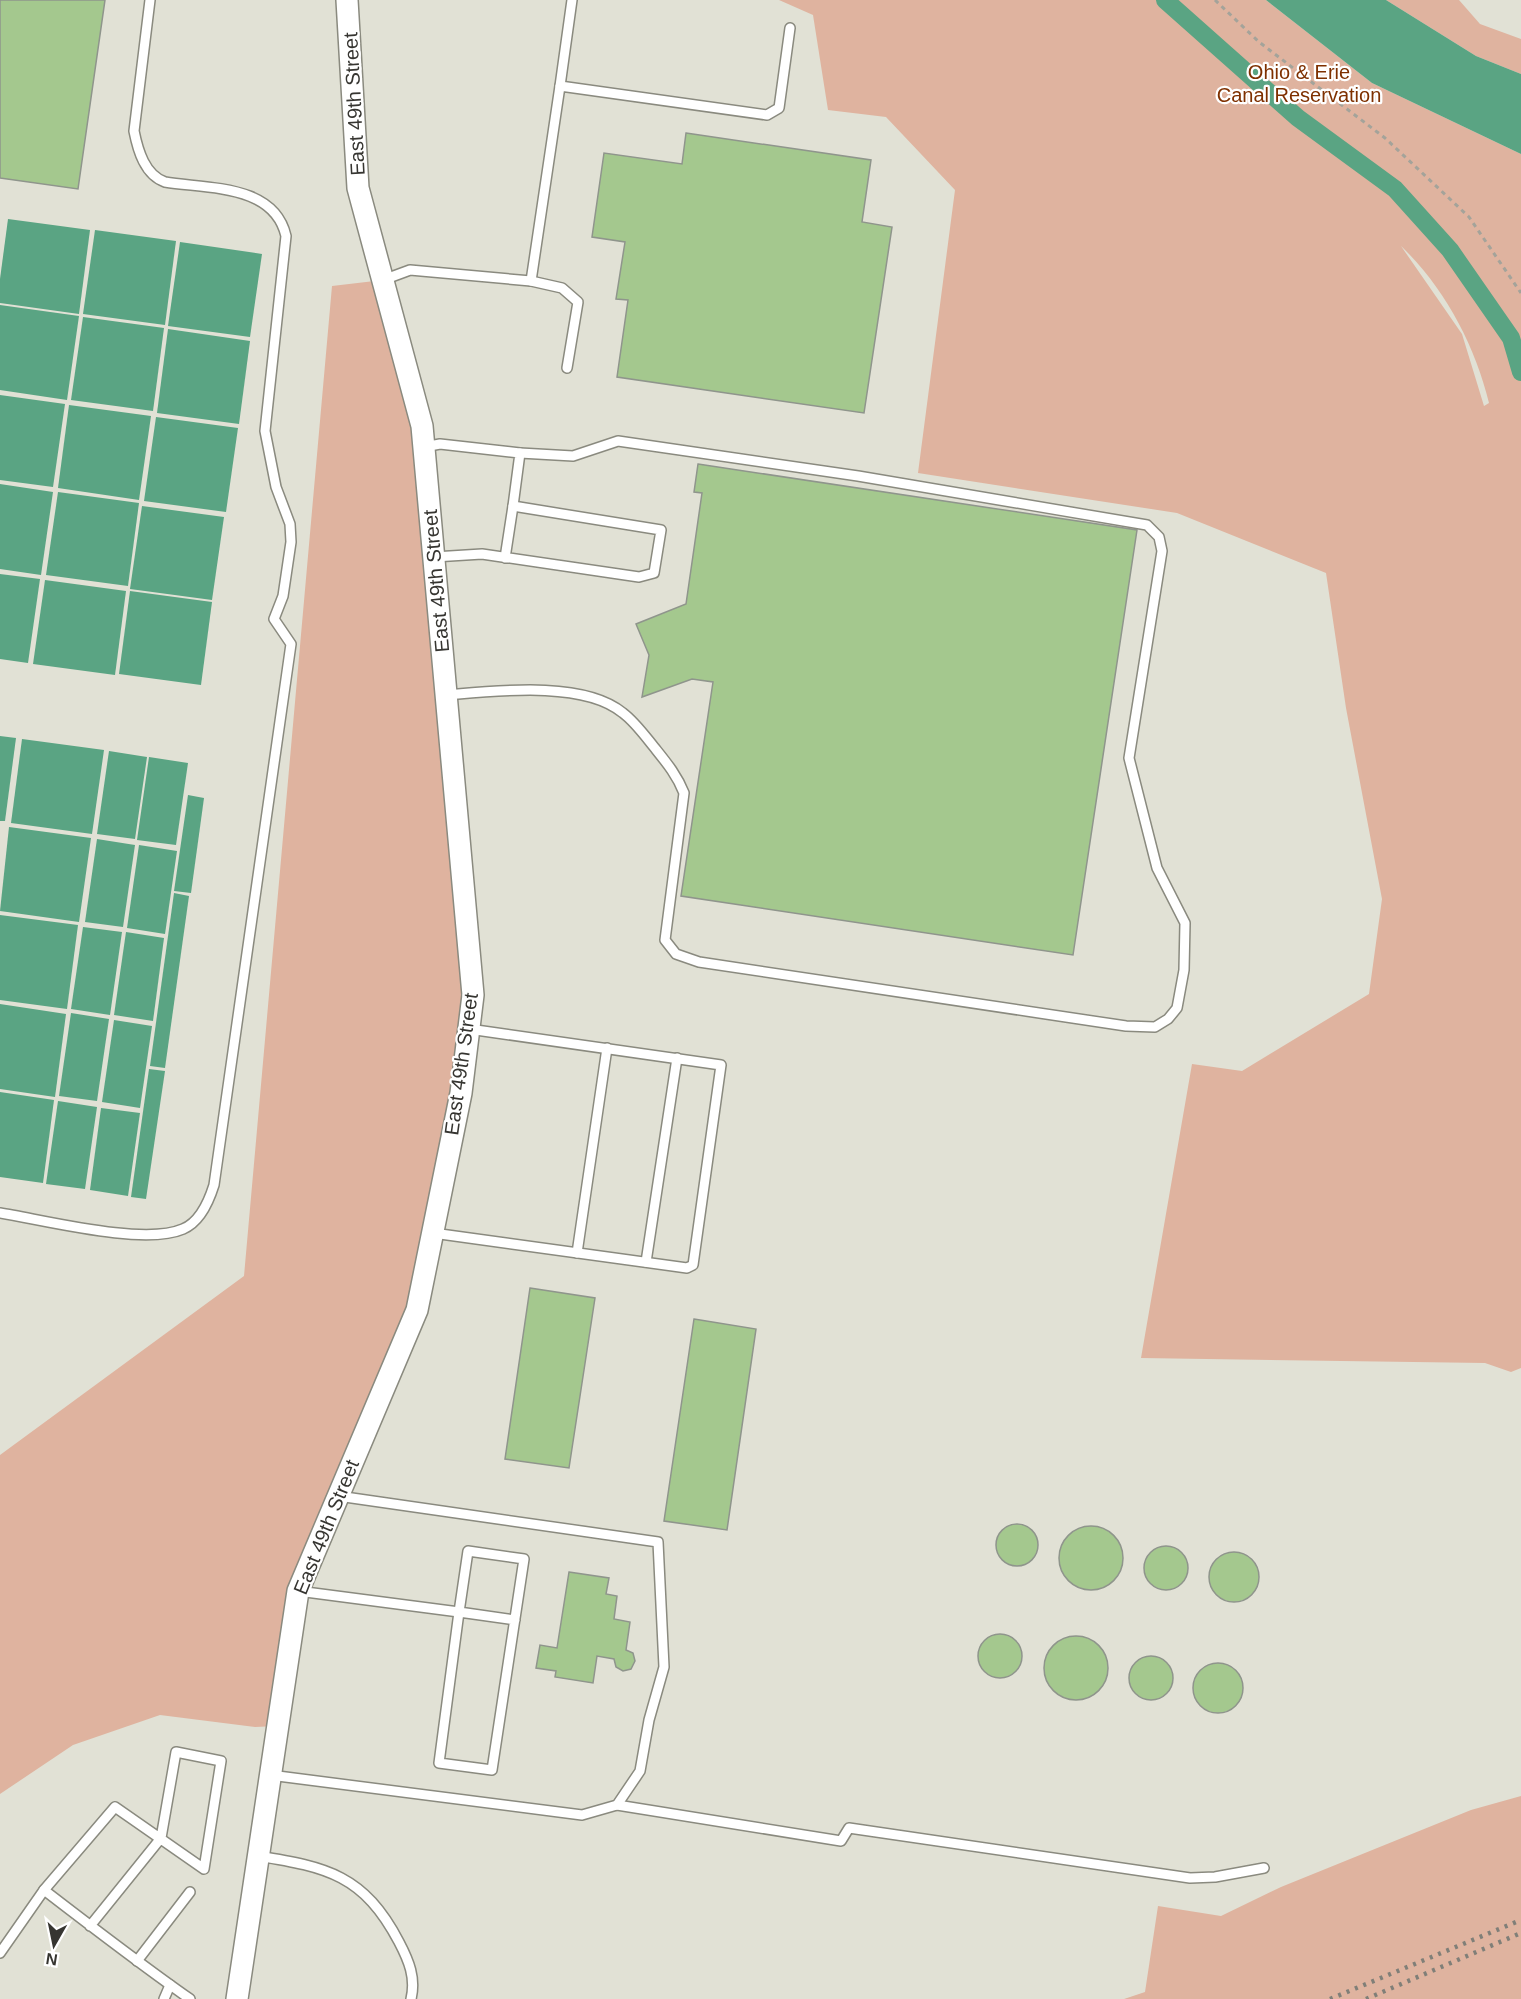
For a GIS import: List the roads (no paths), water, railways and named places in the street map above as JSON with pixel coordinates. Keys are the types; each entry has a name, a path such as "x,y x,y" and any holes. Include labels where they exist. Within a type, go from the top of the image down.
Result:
{"street":[{"name":"East 49th Street","path":"237,1999 298,1591 417,1310 460,1093 473,995 422,426 358,188 347,0"}],"lane":[{"path":"0,1213 142,1236 184,1229 208,1205 214,1185 291,644 274,619 283,596 291,542 290,524 276,487 265,431 286,236 283,223 273,209 259,199 244,194 165,182 156,179 148,170 137,146 134,131 150,0"},
{"path":"531,281 572,0"},
{"path":"560,86 767,115 779,108 790,28"},
{"path":"383,280 410,270 531,281 562,288 578,302 567,368"},
{"path":"424,447 440,444 573,456 618,441 858,476 1147,525 1159,537 1162,551 1129,758 1157,868 1185,924 1184,970 1177,1008 1168,1019 1155,1027 1126,1026 699,962 676,954 665,940 684,794 678,777 649,741 623,712 602,700 576,694 540,690 446,695"},
{"path":"505,558 520,453"},
{"path":"434,557 482,555 639,577 654,573 661,530 513,506"},
{"path":"433,1233 687,1268 693,1265 722,1067 719,1064 469,1029"},
{"path":"577,1253 607,1048"},
{"path":"646,1262 677,1058"},
{"path":"338,1496 658,1542 664,1667 649,1720 640,1771 617,1805"},
{"path":"468,1551 524,1559 492,1770 439,1762 459,1612 468,1551"},
{"path":"298,1591 515,1620"},
{"path":"0,1953 44,1890 116,1807 161,1838 204,1869 221,1761 176,1752 161,1838 90,1926"},
{"path":"270,1775 582,1815 617,1805 841,1841 849,1828 1190,1878 1215,1877 1264,1868"},
{"path":"258,1856 312,1864 353,1883 387,1920 408,1959 414,1986 411,1999"},
{"path":"44,1890 137,1962 190,1999"},
{"path":"137,1962 190,1892"},
{"path":"164,1999 170,1985"}],"waterway":[{"path":"1165,0 1298,118 1395,189 1450,250 1511,338 1521,372"}],"railway":[{"path":"1330,1999 1521,1920"},
{"path":"1366,1999 1521,1933"}],"park label":[{"name":"Ohio & Erie Canal Reservation","path":"1299,84"}]}
